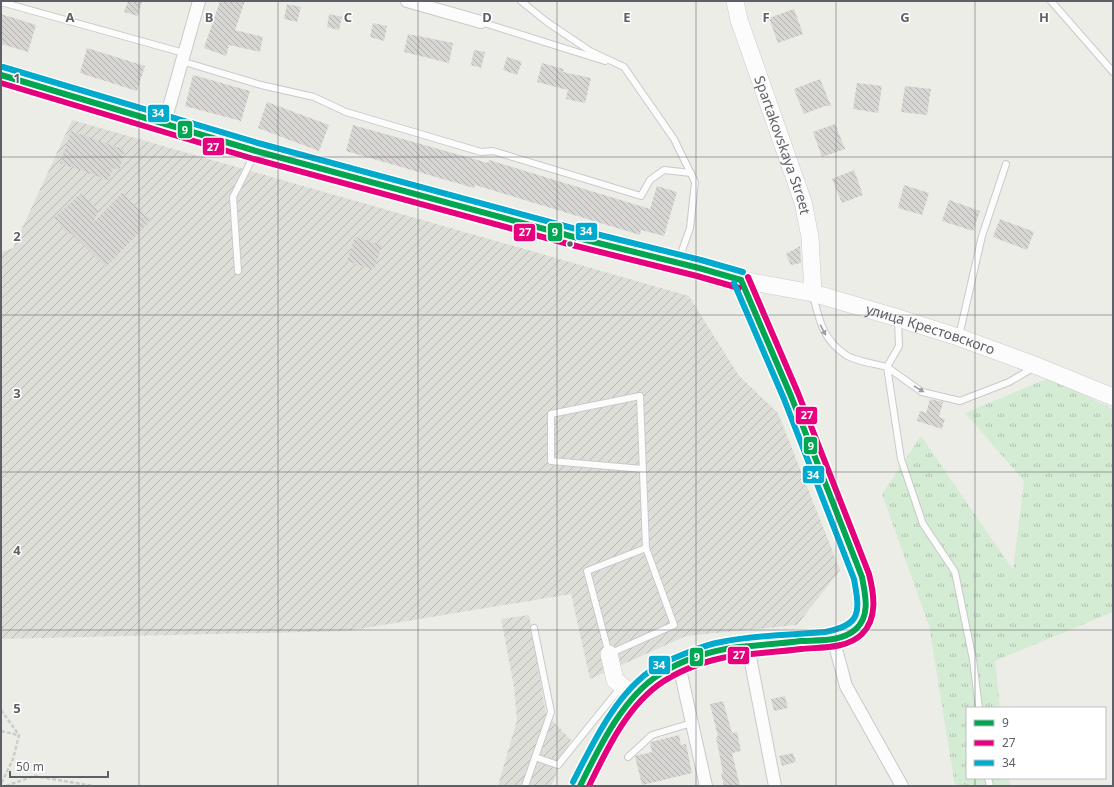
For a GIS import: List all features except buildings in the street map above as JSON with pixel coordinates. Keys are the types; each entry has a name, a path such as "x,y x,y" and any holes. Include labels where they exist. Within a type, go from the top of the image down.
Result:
{"main road":[{"name":"Spartakovskaya Street","path":"735,1 739,20 803,202 810,237 813,293"},
{"name":"улица Крестовского","path":"1,75 164,125 566,235 741,280 813,293 958,337 1037,366 1113,397"},
{"path":"580,786 604,739 635,697 650,682 660,675 679,665 721,651 748,646 833,638 855,629 863,619 867,604 862,578 791,396 741,280"},
{"path":"609,654 615,680 635,697"}],"street":[{"path":"164,125 199,1"},
{"path":"407,1 481,22"},
{"path":"833,638 846,686 902,786"},
{"path":"748,646 775,786"},
{"path":"679,665 706,786"}],"lane":[{"path":"521,1 547,22 590,50 624,67 674,139 695,182 690,228 677,264"},
{"path":"1051,1 1113,72"},
{"path":"1,2 183,57 261,85 314,97 346,112 481,152 493,151 641,196 650,180 664,170 691,173"},
{"path":"481,22 624,67"},
{"path":"238,272 233,197 256,151"},
{"path":"958,337 982,236 1006,164"},
{"path":"813,293 819,322 824,333 846,356 887,367 922,392 960,401 1009,382 1037,366"},
{"path":"898,318 899,346 887,367 901,459 923,524 955,572 973,660 979,707"},
{"path":"643,469 551,462 551,414 640,396 643,469 646,548 674,624 609,654 587,570 646,548"},
{"path":"525,786 551,712 534,628"},
{"path":"535,757 558,765 622,686"},
{"path":"628,757 652,735 692,723"}],"path":[{"path":"1,710 19,735 13,759 1,784"},
{"path":"1,731 19,735"},
{"path":"6,786 34,776 93,786"}],"shaded area":[{"path":"72,120 689,296 739,376 778,413 840,570 797,625 686,636 590,679 571,594 347,631 1,639 1,252 13,248"},
{"path":"529,615 546,714 571,740 551,786 498,786 517,720 514,687 501,619"}],"green space":[{"path":"1049,378 1113,409 1113,612 995,661 1000,707 966,707 966,779 1009,779 1010,786 955,786 929,626 882,494 921,436 1013,570 1024,481 965,413"}],"transit line":[{"name":"34","path":"3,67 258,143 576,229 743,272"},
{"name":"9","path":"1,75 256,151 574,237 741,280"},
{"name":"27","path":"1,83 254,159 572,245 739,288"},
{"name":"27","path":"589,786 603,757 629,715 651,691 664,681 688,669 732,656 841,645 856,639 862,634 871,621 873,613 873,598 869,574 798,393 748,277"},
{"name":"9","path":"580,786 613,724 623,710 647,684 668,669 685,661 731,648 837,638 856,629 864,617 866,604 862,577 791,396 741,280"},
{"name":"34","path":"573,782 607,719 618,704 642,677 659,665 693,650 716,643 760,637 825,632 837,629 852,621 856,615 857,600 854,579 784,399 734,283"}]}
